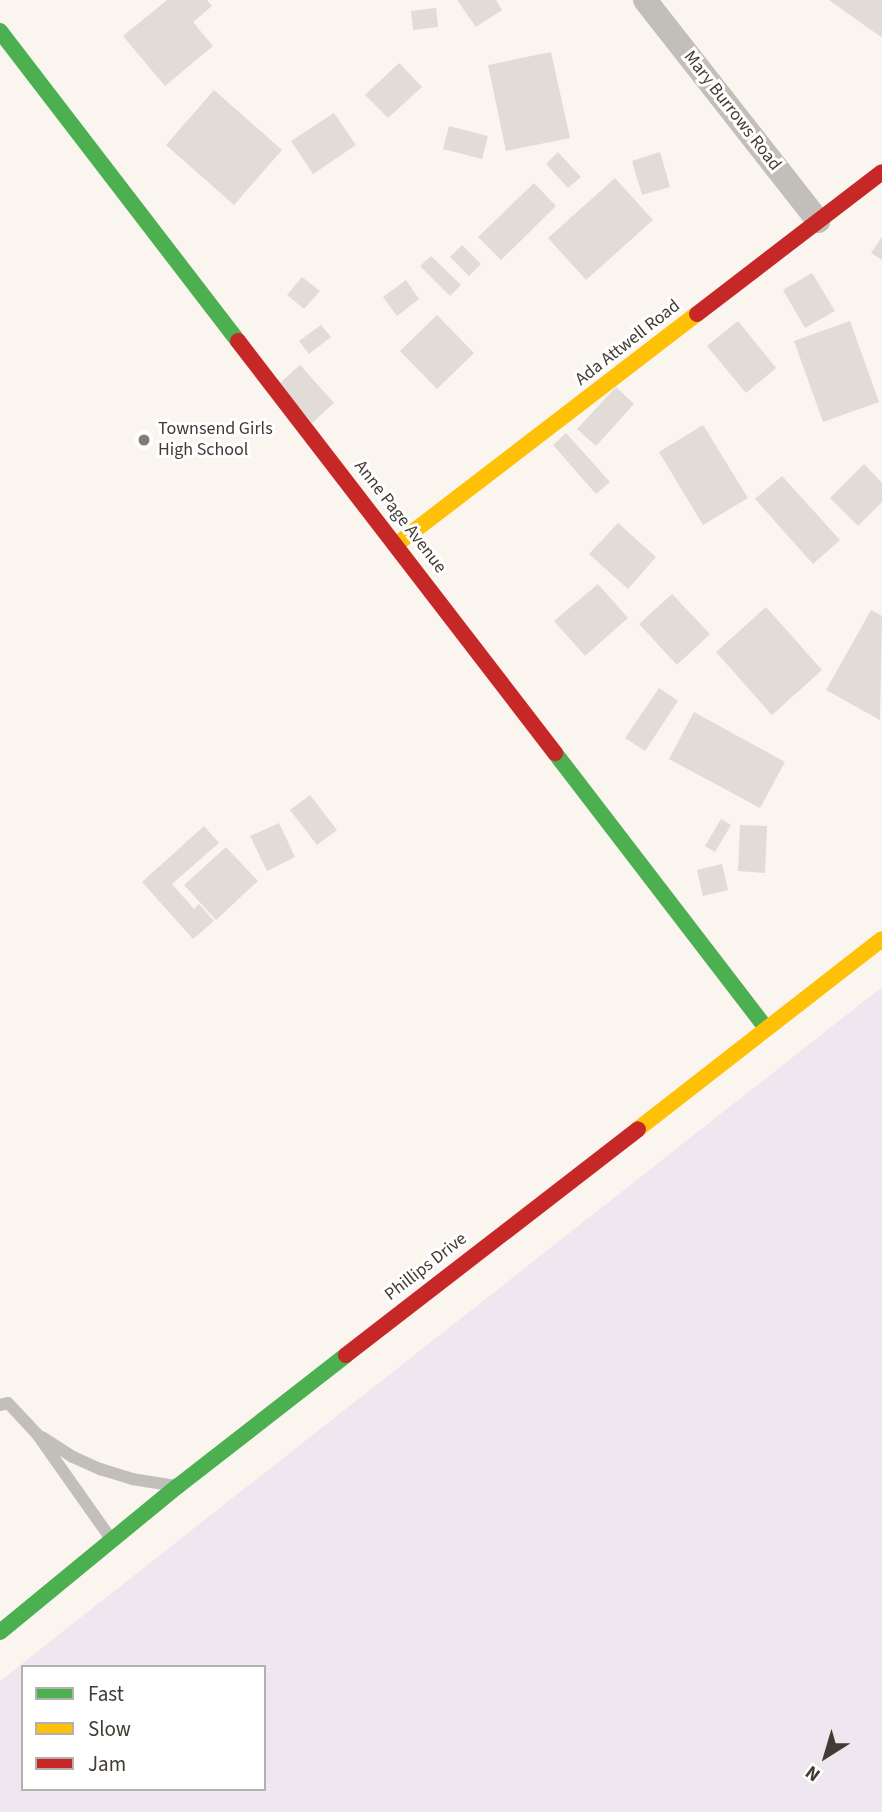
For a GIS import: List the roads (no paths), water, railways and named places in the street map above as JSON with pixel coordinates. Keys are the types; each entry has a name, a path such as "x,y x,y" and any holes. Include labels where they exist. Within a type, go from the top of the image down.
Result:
{"street":[{"name":"Mary Burrows Road","path":"645,0 818,221"},
{"name":"Anne Page Avenue","path":"0,31 397,544 766,1028"},
{"name":"Ada Attwell Road","path":"397,544 882,172"},
{"name":"Phillips Drive","path":"0,1632 178,1486 882,939"}],"lane":[{"path":"3,1401 37,1434 112,1539"},
{"path":"37,1434 73,1457 100,1469 132,1479 178,1486"}],"place":[{"name":"Townsend Girls High School","path":"144,440"}]}
